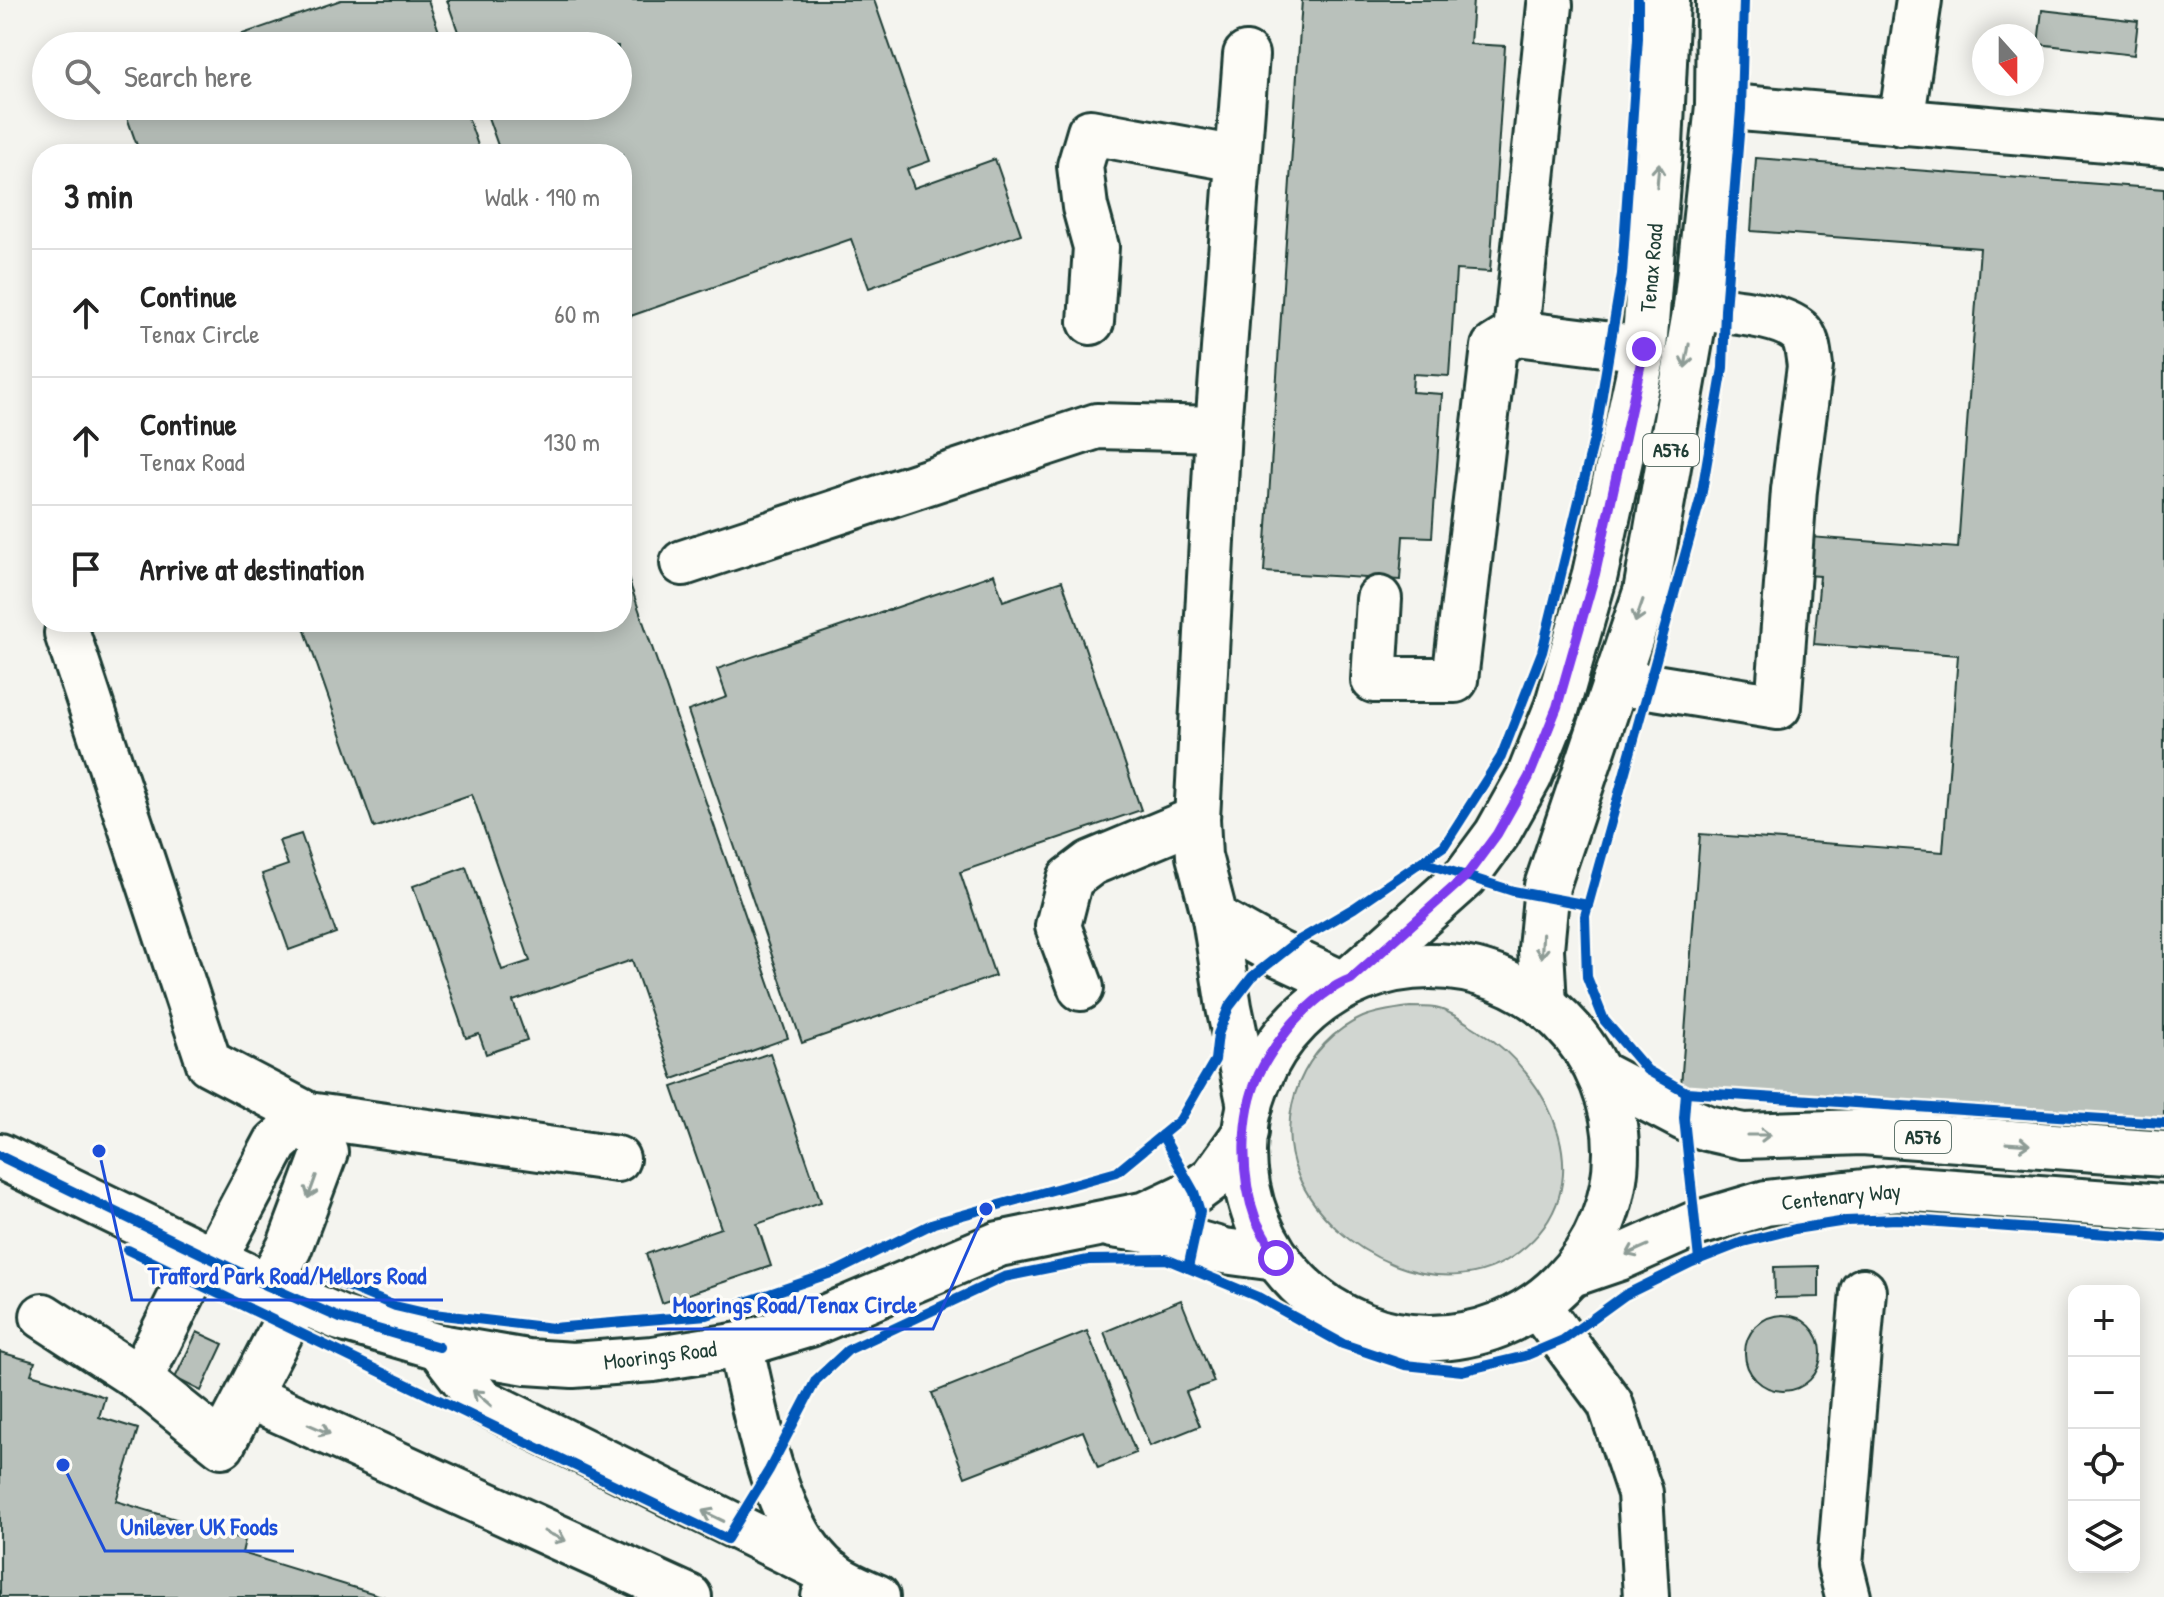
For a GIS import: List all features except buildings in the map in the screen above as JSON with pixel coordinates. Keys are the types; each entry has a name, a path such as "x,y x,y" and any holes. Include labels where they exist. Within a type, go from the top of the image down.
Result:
{"main road":[{"name":"Tenax Road","path":"1346,981 1466,876 1497,834 1529,777 1557,707 1595,574 1644,349 1660,145 1667,0"},
{"name":"A576","path":"1544,1005 1541,949 1547,886 1646,592 1696,307 1718,106 1719,0"},
{"path":"1901,123 1919,0"},
{"path":"1516,333 1550,5"},
{"path":"1246,55 1218,429 1197,819 1202,870 1215,918 1248,1119"},
{"path":"1718,106 2164,144"},
{"path":"1091,322 1096,247 1085,207 1080,166 1090,132 1238,159"},
{"path":"1615,684 1648,686 1778,707 1794,490 1810,366 1808,346 1801,332 1785,322 1696,307"},
{"path":"1379,599 1374,680 1455,680 1494,347 1516,333 1644,349"},
{"path":"683,563 1097,426 1218,429"},
{"path":"67,633 209,1063 308,1115 617,1159"},
{"path":"1081,988 1058,926 1070,879 1091,863 1197,819"},
{"path":"1215,918 1279,954 1346,981"},
{"name":"A576","path":"1405,969 1456,969 1502,981 1544,1005 1576,1036 1600,1074 1617,1137 1612,1201 1578,1272 1538,1306 1485,1332 1426,1340 1368,1329 1317,1301 1276,1258 1256,1219 1246,1176 1248,1119 1258,1076 1277,1043 1307,1008 1346,981 1405,969"},
{"name":"A576","path":"1600,1074 1707,1128 1743,1136 1862,1132 2164,1154"},
{"path":"140,1379 276,1143 308,1115"},
{"path":"43,1316 140,1379 222,1445 248,1396 283,1292 289,1248 325,1152 308,1115"},
{"name":"Moorings Road","path":"0,1156 340,1318 439,1347 527,1362 573,1365 653,1359 740,1345 810,1324 999,1244 1147,1214 1194,1192 1213,1178 1248,1119"},
{"name":"Centenary Way","path":"1578,1272 1619,1258 1695,1224 1766,1203 1899,1188 2164,1207"},
{"name":"Moorings Road","path":"1101,1224 1153,1231 1224,1251 1276,1258"},
{"path":"1848,1597 1840,1565 1863,1291"},
{"path":"1538,1306 1610,1403 1640,1493 1646,1597"},
{"path":"740,1345 769,1470 829,1586"},
{"path":"439,1347 480,1400 829,1586 877,1597"},
{"path":"248,1396 689,1597"}],"shaded area":[{"path":"1410,1007 1435,1008 1446,1012 1505,1050 1528,1075 1546,1104 1558,1134 1563,1166 1559,1196 1545,1226 1519,1252 1490,1268 1458,1275 1426,1274 1394,1264 1363,1249 1336,1228 1314,1203 1298,1175 1291,1152 1289,1129 1299,1083 1310,1062 1324,1044 1363,1017"}],"cycle path":[{"path":"320,1275 395,1306 425,1313 553,1328 707,1315 837,1271 934,1223 1117,1172 1180,1120 1215,1060 1218,1034 1229,1007 1252,977 1296,942 1354,908 1444,846 1501,757 1542,652 1596,431 1622,274 1638,0"},
{"path":"1744,0 1741,109 1723,368 1701,497 1585,916 1587,977 1604,1020 1647,1070 1686,1092 2164,1123"},
{"path":"1422,862 1513,891 1588,905"},
{"path":"1686,1092 1684,1118 1699,1260"},
{"path":"1162,1135 1194,1192 1200,1212 1188,1268"},
{"path":"0,1156 340,1318 439,1347"},
{"path":"128,1250 727,1539 769,1470 816,1380 848,1350 1004,1277 1088,1260 1166,1259 1258,1297 1343,1344 1405,1365 1462,1371 1525,1356 1563,1340 1625,1295 1692,1262 1743,1242 1795,1229 1846,1221 1897,1219 2164,1238"}],"place":[{"name":"Trafford Park Road/Mellors Road","path":"99,1151"},
{"name":"Moorings Road/Tenax Circle","path":"986,1209"},
{"name":"Unilever UK Foods","path":"63,1465"}],"route":[{"path":"1276,1258 1256,1219 1246,1176 1246,1132 1258,1076 1277,1043 1307,1008 1351,979 1466,876 1497,834 1529,777 1557,707 1595,574 1644,349"}]}
